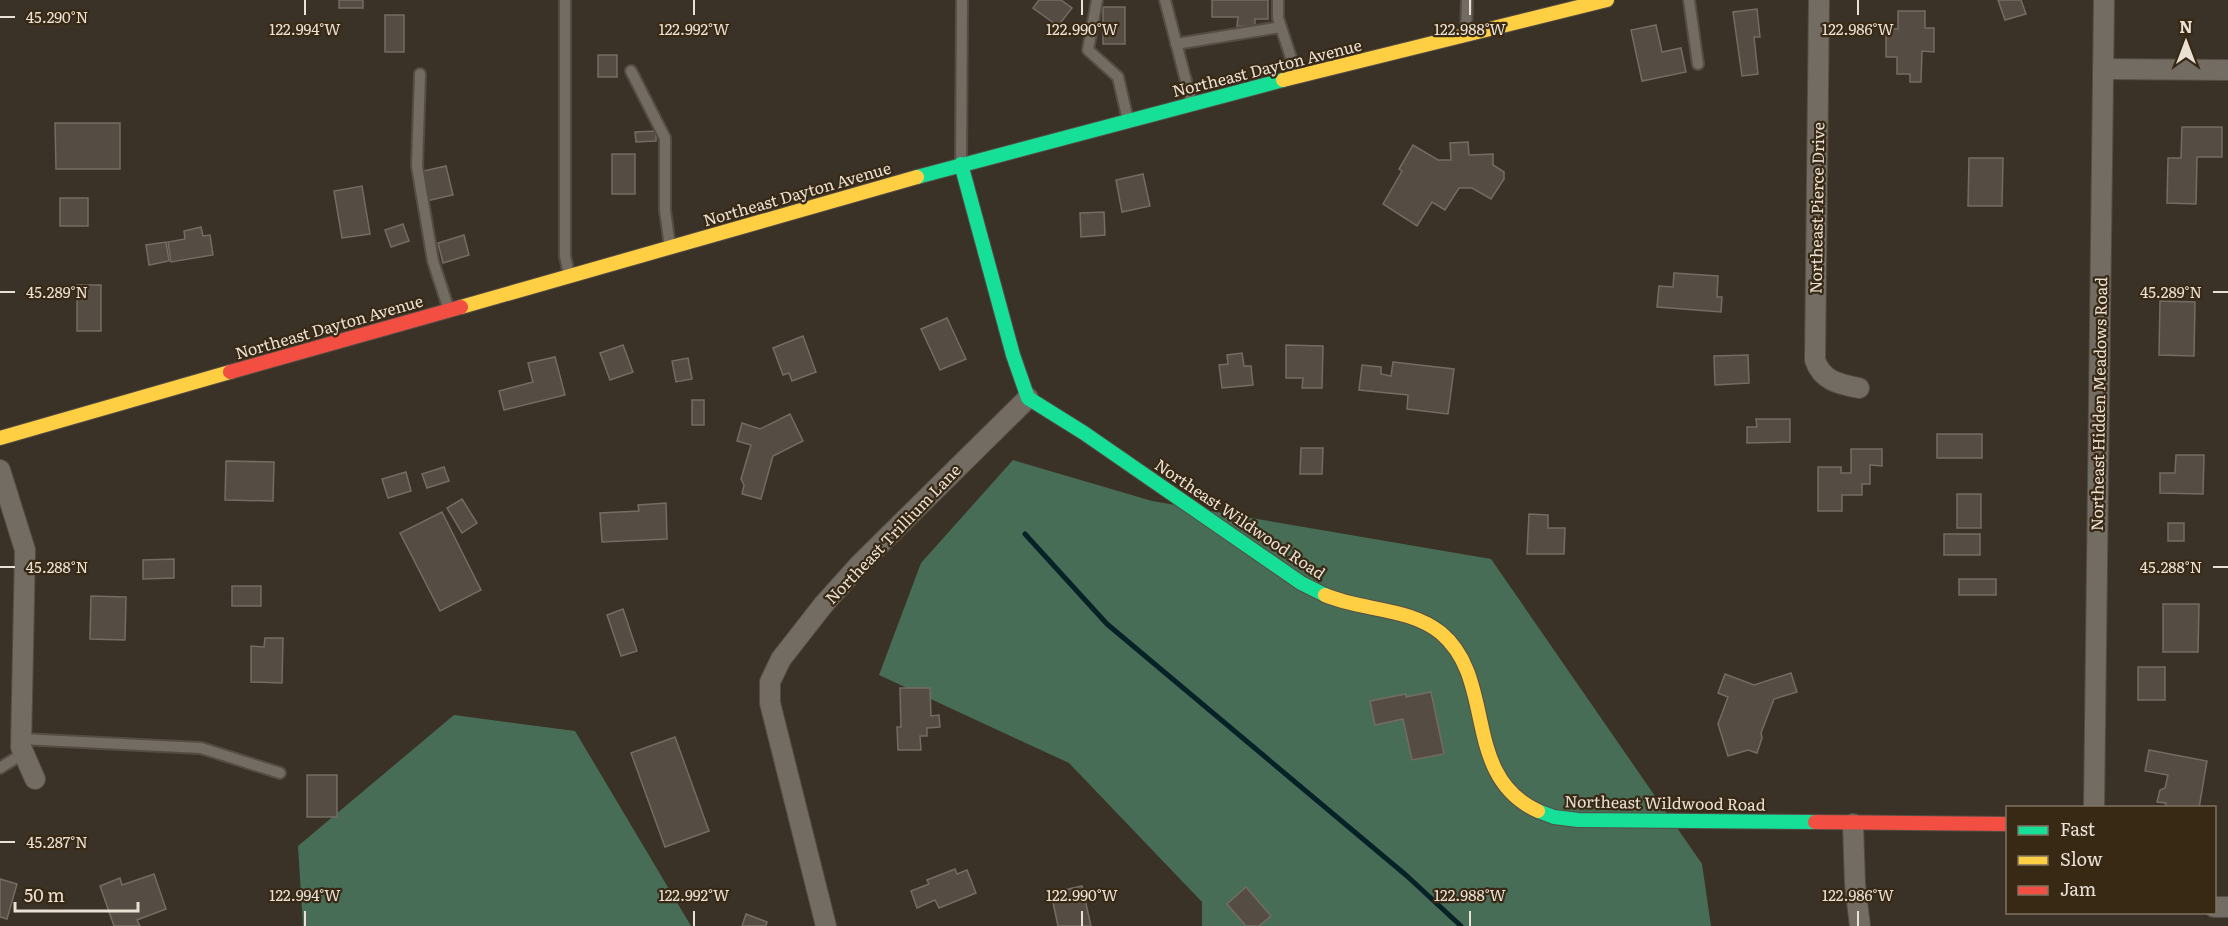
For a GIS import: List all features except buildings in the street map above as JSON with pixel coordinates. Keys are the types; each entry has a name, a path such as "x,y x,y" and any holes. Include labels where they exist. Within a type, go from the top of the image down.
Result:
{"street":[{"name":"Northeast Dayton Avenue","path":"0,438 961,164 1298,76 1607,0"},
{"name":"Northeast Pierce Drive","path":"1819,0 1815,360 1819,372 1830,381 1859,388"},
{"name":"Northeast Hidden Meadows Road","path":"2094,806 2104,0"},
{"path":"2103,69 2228,70"},
{"path":"961,164 1013,355 1028,398"},
{"name":"Northeast Wildwood Road","path":"1028,398 1084,433 1301,583 1325,596 1411,617 1440,632 1455,648 1466,668 1489,758 1501,783 1522,805 1548,816 1578,820 2006,824"},
{"name":"Northeast Trillium Lane","path":"826,926 770,703 770,681 781,659 824,604 860,564 1028,398"},
{"path":"0,470 25,550 23,746 35,778"},
{"path":"1852,824 1860,926"}],"lane":[{"path":"565,0 565,256 569,276"},
{"path":"961,164 962,0"},
{"path":"1097,0 1088,50 1118,76 1128,120"},
{"path":"1165,0 1192,104"},
{"path":"1278,0 1278,18 1298,76"},
{"path":"1466,35 1467,0"},
{"path":"1689,0 1698,64"},
{"path":"1176,44 1281,27"},
{"path":"631,71 665,138 665,210 670,247"},
{"path":"420,74 417,166 433,261 449,310"},
{"path":"0,768 23,746 201,748 280,773"}],"green space":[{"path":"1013,460 1152,501 1491,559 1702,864 1711,926 1202,926 1202,902 1069,763 879,675 921,563"},
{"path":"454,715 575,731 691,926 303,926 298,846"}],"waterway":[{"path":"1025,534 1107,624 1407,876 1461,926"}],"traffic: fast":[{"path":"917,177 1283,80"},
{"path":"961,164 1013,355 1028,398 1084,433 1301,583 1325,595"},
{"path":"1538,811 1554,817 1578,820 1815,822"}],"traffic: slow":[{"path":"1283,80 1607,0"},
{"path":"461,307 917,177"},
{"path":"0,438 230,372"},
{"path":"1325,595 1415,618 1441,633 1458,653 1469,676 1488,752 1498,775 1514,795 1538,811"}],"traffic: jam":[{"path":"230,372 461,307"},
{"path":"1815,822 2006,824"}]}
